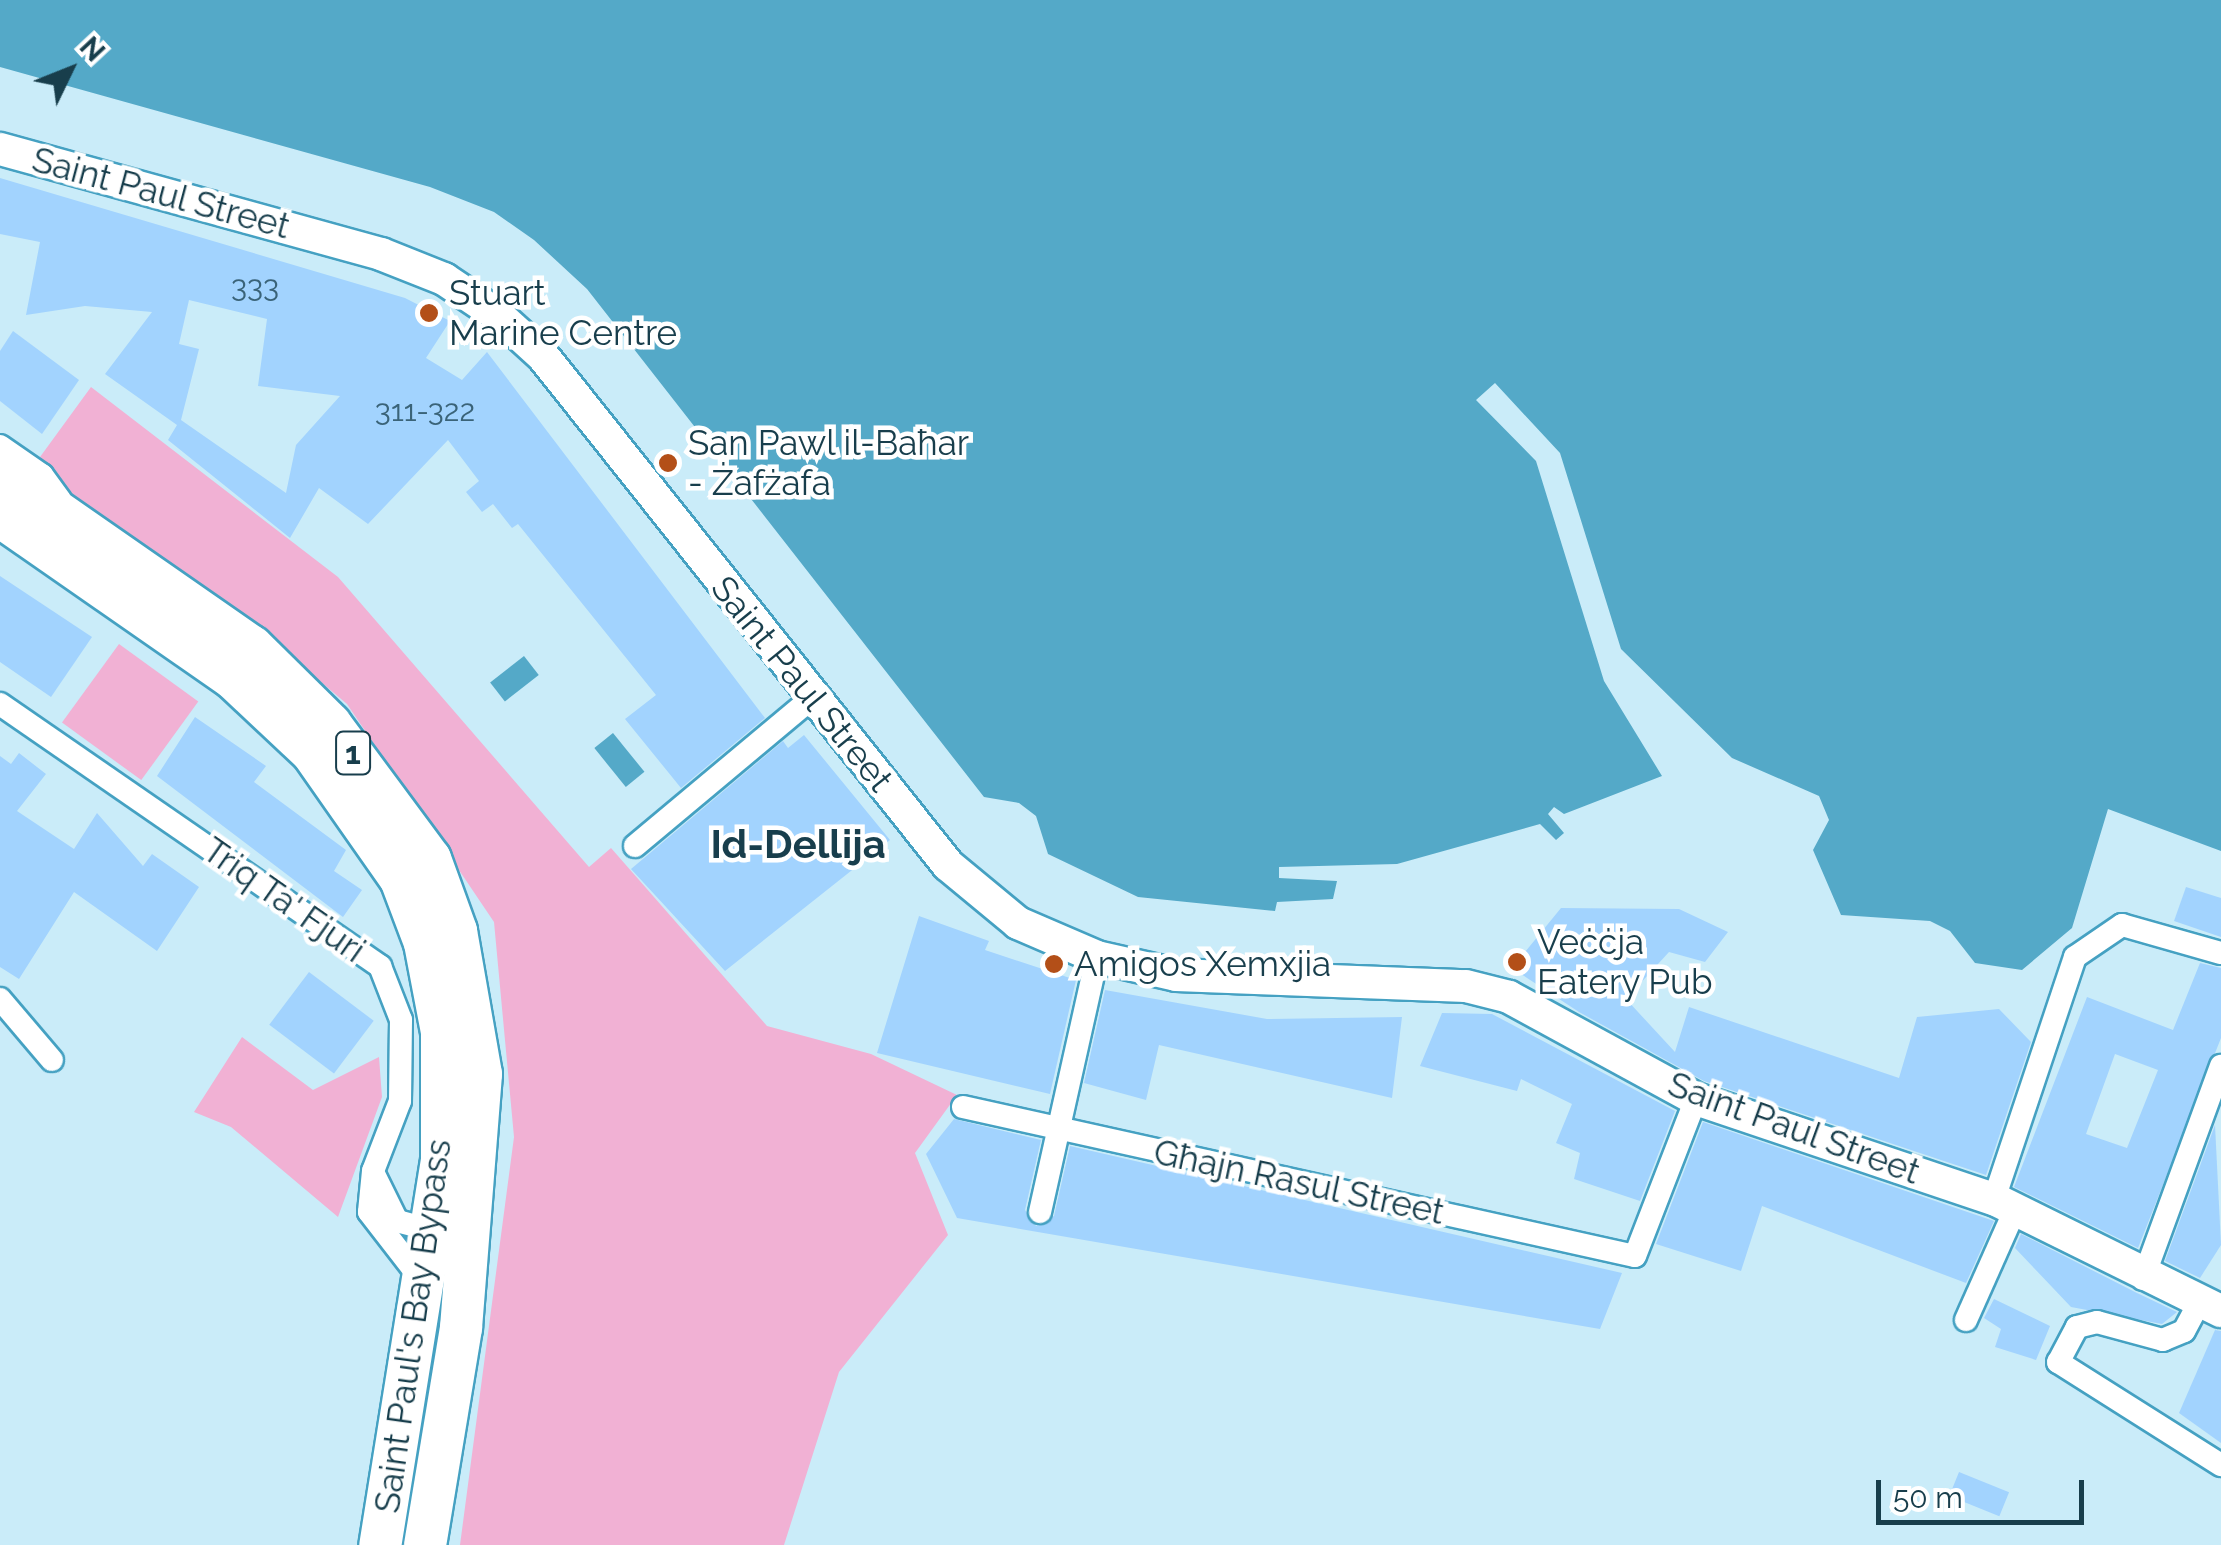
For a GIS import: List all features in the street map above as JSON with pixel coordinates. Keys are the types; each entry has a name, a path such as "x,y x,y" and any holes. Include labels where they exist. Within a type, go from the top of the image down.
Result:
{"highway":[{"name":"Saint Paul's Bay Bypass","path":"0,472 252,647 330,724 430,859 456,932 481,1074 478,1175 426,1545"},
{"name":"Saint Paul's Bay Bypass","path":"0,516 232,677 312,752 401,879 425,943 442,1032 436,1211 380,1545"}],"street":[{"name":"Saint Paul Street","path":"0,149 382,254 444,279 499,316 543,356 948,865 1018,922 1097,957 1176,975 1466,986 1509,997 1696,1099 2004,1205 2143,1278 2210,1306"},
{"name":"Saint Paul's Bay Bypass","path":"0,446 42,475 76,524"},
{"path":"635,846 812,698"},
{"name":"Triq Ta' Fjuri","path":"0,704 380,966 401,1020 400,1101 373,1171 369,1212 426,1285"},
{"path":"1966,1320 2004,1205 2075,957 2122,925 2221,953"},
{"path":"1040,1212 1097,957"},
{"path":"0,999 52,1060"},
{"path":"2143,1278 2213,1107 2221,1066"},
{"name":"Għajn Rasul Street","path":"963,1106 1635,1256 1696,1099"},
{"path":"373,1171 397,1222 420,1227 436,1211"},
{"path":"426,1285 452,1255 478,1175"},
{"path":"2210,1306 2184,1331 2164,1340 2097,1322 2077,1327 2058,1362 2221,1464"}],"shaded area":[{"path":"91,387 338,577 589,867 611,848 767,1026 871,1054 957,1095 915,1153 948,1235 839,1372 784,1545 460,1545 514,1137 494,922 347,704 225,601 77,502 40,457"},
{"path":"119,644 198,702 141,780 62,722"},
{"path":"242,1037 313,1090 379,1057 382,1097 338,1217 231,1127 194,1112"}],"water":[{"path":"0,0 2221,0 2221,851 2108,809 2072,928 2022,970 1975,963 1950,931 1930,921 1841,915 1813,850 1829,820 1819,796 1732,758 1621,649 1560,453 1495,383 1476,400 1536,461 1604,681 1662,776 1564,814 1554,807 1548,814 1564,833 1556,840 1540,824 1397,864 1279,867 1279,878 1337,881 1333,899 1277,902 1275,911 1138,897 1048,854 1036,816 1019,803 984,797 587,289 534,240 494,212 430,187 0,67"},
{"path":"524,656 539,675 505,701 490,682"},
{"path":"613,733 644,772 626,787 594,748"}],"building":[{"path":"0,178 405,298 450,321 426,358 462,380 487,352 765,718 681,788 625,719 656,695 518,524 512,528 493,504 482,512 466,492 479,481 448,440 368,524 319,488 290,538 168,440 177,425 105,374 152,312 85,306 26,315 40,242 0,234","holes":["189,300 267,319 258,386 340,396 296,445 286,493 181,420 199,349 179,344"]},
{"path":"13,331 79,380 42,434 0,401 0,351"},
{"path":"0,576 92,637 51,697 0,662"},
{"path":"195,717 266,766 254,782 346,850 334,871 362,890 343,917 157,776"},
{"path":"804,735 890,840 725,971 631,869 783,741 788,748"},
{"path":"19,753 46,774 17,811 74,849 97,813 143,866 152,854 199,887 157,951 74,892 19,979 0,967 0,756 11,764"},
{"path":"2186,887 2221,898 2221,937 2174,921"},
{"path":"1561,908 1679,909 1728,932 1705,962 1669,952 1626,999 1675,1052 1689,1007 1899,1078 1917,1017 1999,1009 2031,1042 1986,1175 1704,1081 1579,1012 1512,968"},
{"path":"919,916 989,941 985,950 1076,980 1050,1094 877,1053"},
{"path":"2200,963 2221,968 2221,1038 2138,1248 2014,1187 2087,997 2173,1030","holes":["2115,1054 2158,1070 2127,1148 2086,1134"]},
{"path":"309,972 374,1021 334,1073 269,1025"},
{"path":"1105,990 1267,1019 1402,1017 1392,1098 1159,1045 1146,1100 1084,1083"},
{"path":"1442,1013 1492,1014 1675,1111 1640,1201 1574,1179 1580,1153 1556,1143 1572,1104 1521,1079 1517,1091 1420,1066"},
{"path":"954,1119 1041,1140 1025,1210 1036,1226 1054,1216 1070,1146 1622,1273 1600,1329 957,1218 926,1154"},
{"path":"1703,1122 1994,1221 1966,1283 1762,1206 1741,1271 1656,1244"},
{"path":"2215,1125 2221,1245 2200,1278 2165,1261"},
{"path":"2021,1234 2177,1312 2162,1324 2071,1307 2015,1248"},
{"path":"1994,1299 2050,1326 2036,1360 1995,1347 2001,1329 1984,1318"},
{"path":"2215,1330 2221,1331 2221,1443 2179,1413"},
{"path":"1959,1472 2009,1492 1999,1516 1949,1496"}],"place":[{"name":"Stuart Marine Centre","path":"429,313"},
{"name":"San Pawl il-Baħar - Żafżafa","path":"668,463"},
{"name":"Veċċja Eatery Pub","path":"1517,962"},
{"name":"Amigos Xemxjia","path":"1054,964"}],"district":[{"name":"Id-Dellija","path":"798,844"}]}
